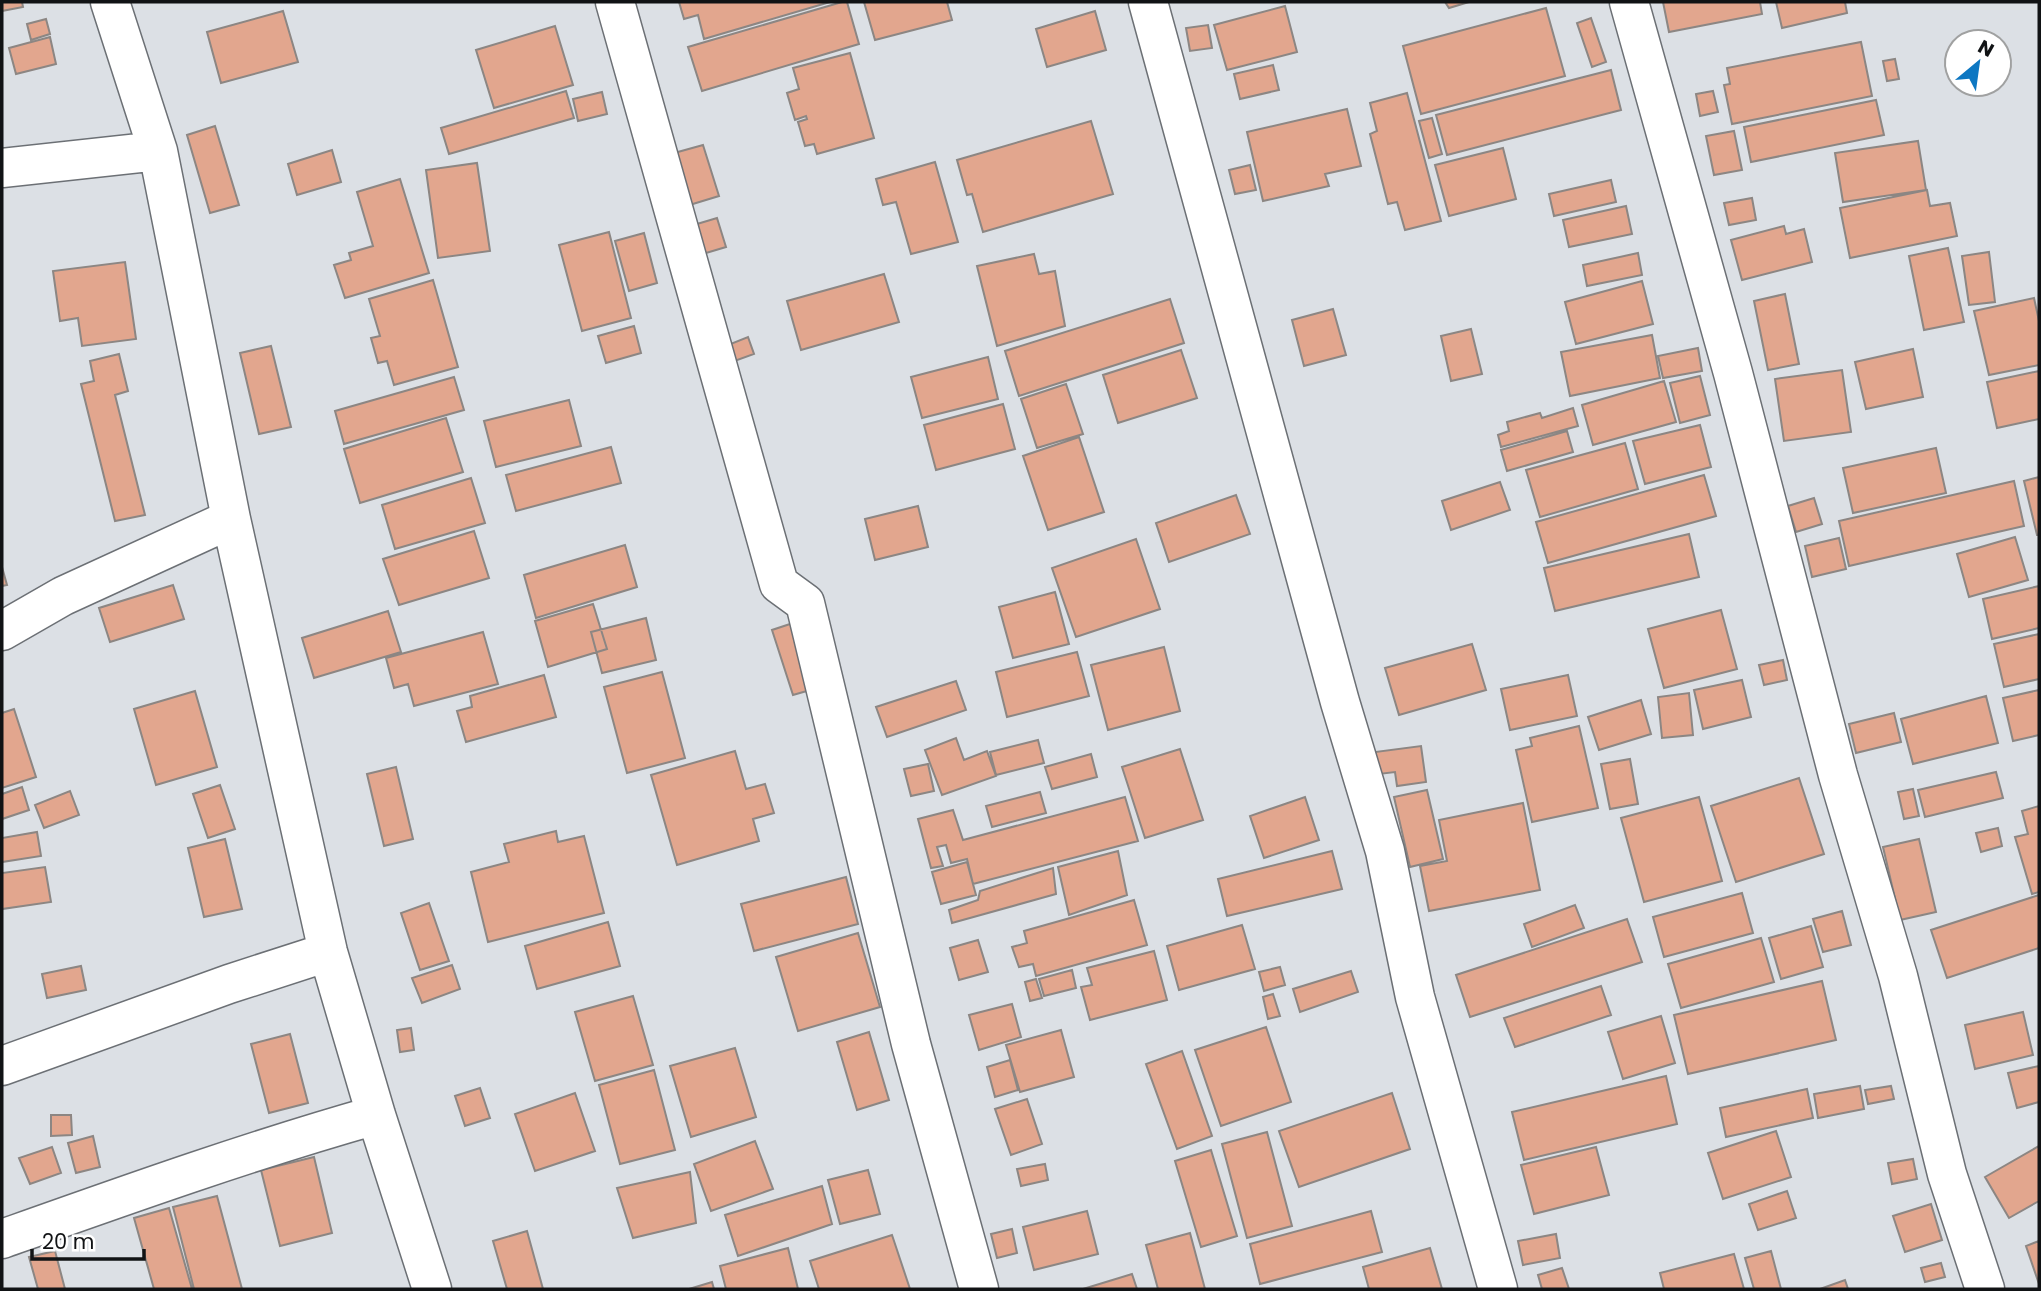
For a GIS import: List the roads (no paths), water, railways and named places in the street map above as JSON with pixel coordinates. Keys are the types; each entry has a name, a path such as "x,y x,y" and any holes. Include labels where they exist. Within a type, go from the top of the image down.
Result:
{"street":[{"path":"110,2 158,151 231,519 328,952 376,1115 432,1289"},
{"path":"615,2 779,584 805,603 911,1044 979,1289"},
{"path":"1148,2 1340,702 1385,851 1415,997 1498,1289"},
{"path":"1629,2 1732,373 1838,775 1898,976 1947,1174 1984,1289"},
{"path":"2,168 158,151"},
{"path":"2,631 63,596 231,519"},
{"path":"2,1066 229,984 328,952"},
{"path":"2,1239 183,1174 376,1115"}]}
